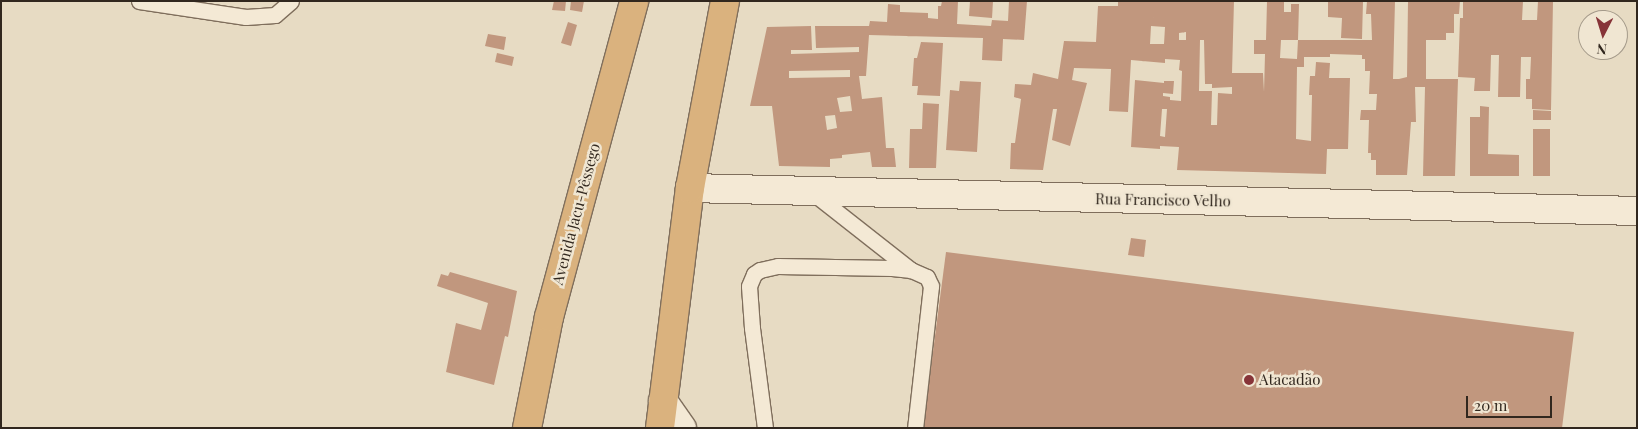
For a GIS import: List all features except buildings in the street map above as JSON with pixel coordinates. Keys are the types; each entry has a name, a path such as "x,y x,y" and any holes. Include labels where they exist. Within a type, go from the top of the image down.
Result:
{"highway":[{"name":"Avenida Jacu-Pêssego","path":"527,428 549,317 634,1"},
{"path":"660,428 690,188 701,118 725,1"}],"street":[{"name":"Rua Francisco Velho","path":"690,188 1637,211"},
{"path":"663,401 682,428"}],"lane":[{"path":"139,1 246,17 275,15 291,1"},
{"path":"810,191 911,270 927,277 931,286 915,428"},
{"path":"765,428 750,305 749,286 754,274 760,270 778,266 911,270"}],"place":[{"name":"Atacadão","path":"1249,380"}]}
